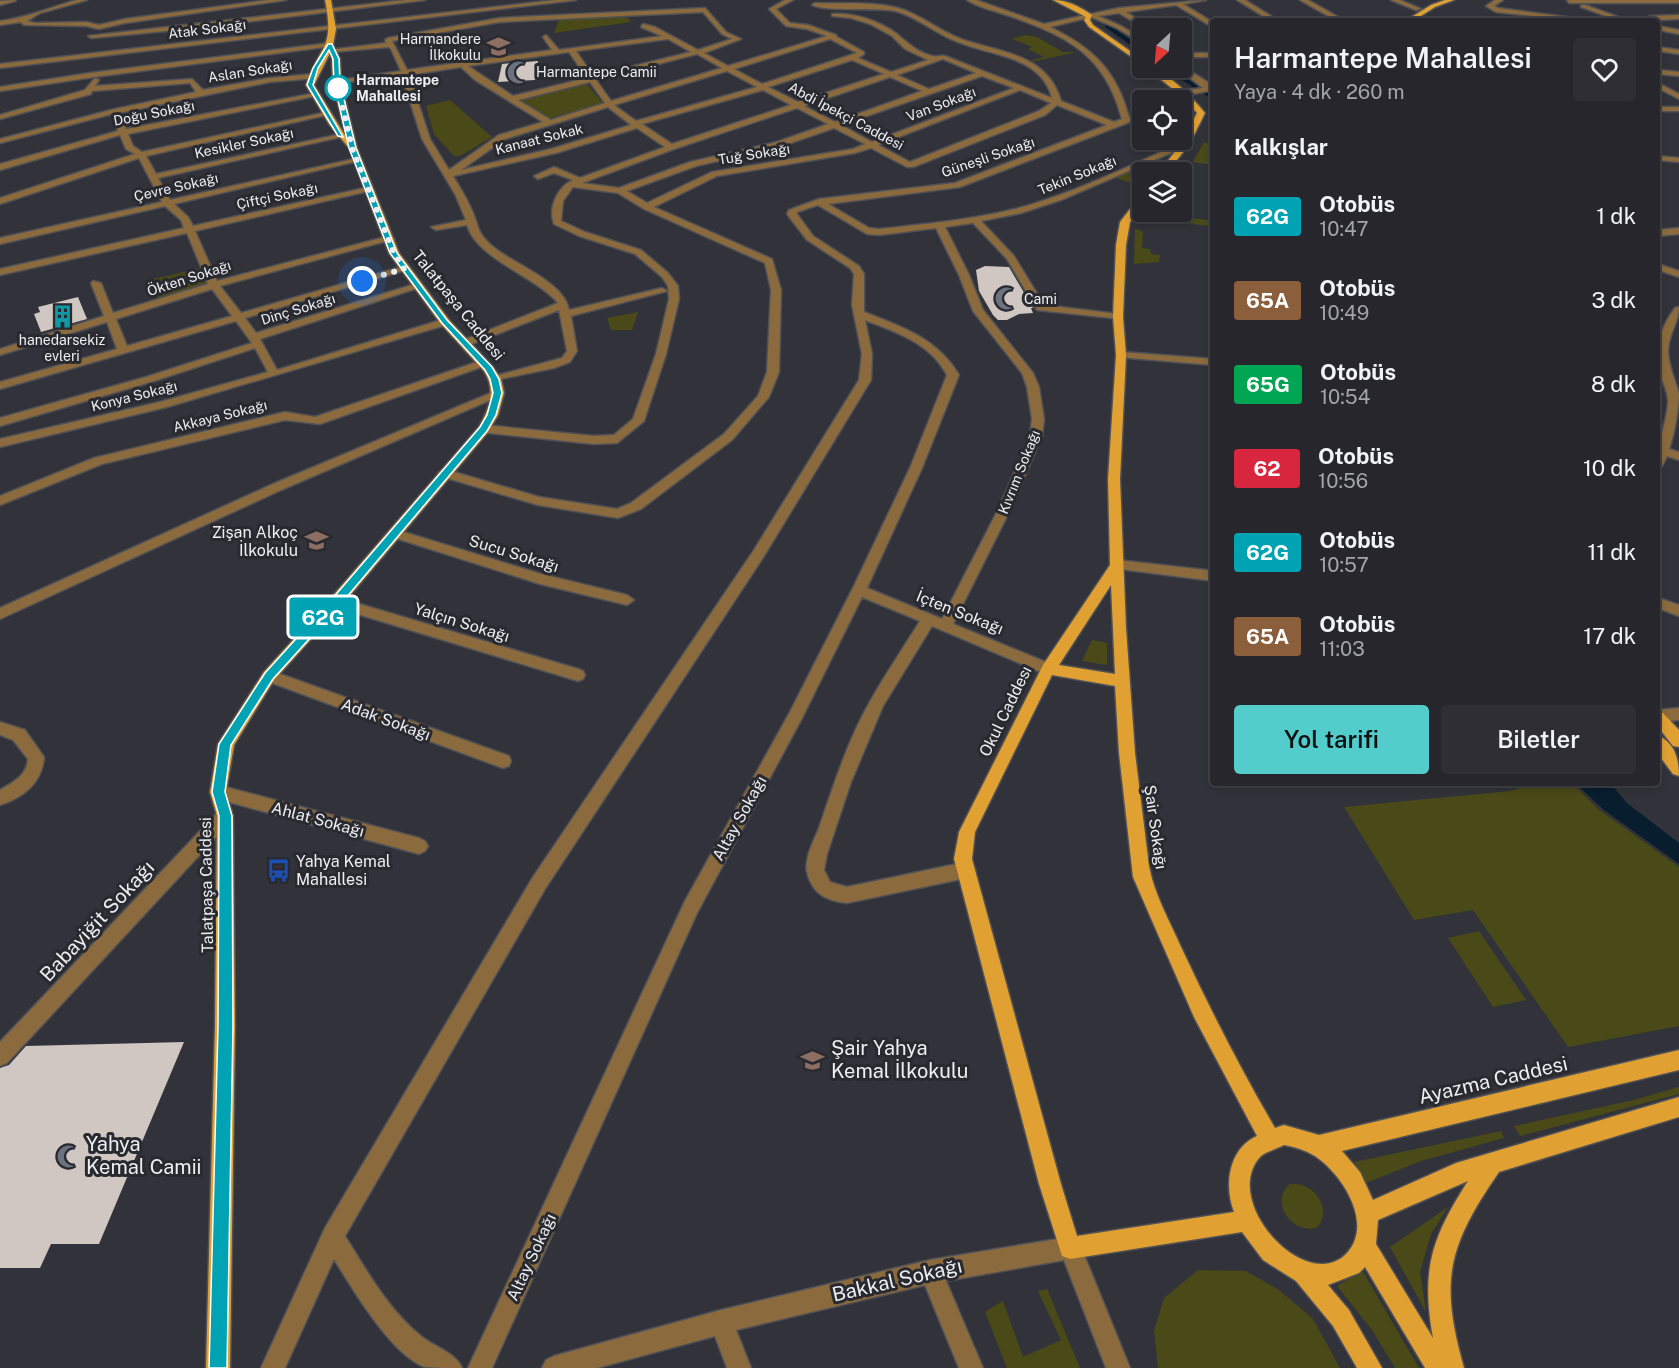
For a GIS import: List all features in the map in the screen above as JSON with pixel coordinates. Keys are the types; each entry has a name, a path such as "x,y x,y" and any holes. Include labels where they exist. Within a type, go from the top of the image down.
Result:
{"main road":[{"name":"Talatpaşa Caddesi","path":"218,1368 225,1026 225,816 218,792 225,744 269,676 336,602 484,429 492,415 496,386 483,363 445,322 394,253 355,154 331,48 333,27 328,0"},
{"path":"1056,0 1075,6 1090,15 1087,20 1091,26 1132,55"},
{"path":"1412,18 1418,9 1438,0"},
{"path":"1413,18 1433,6 1451,0"},
{"name":"Talatpaşa Caddesi","path":"331,48 313,75 310,85 341,136 355,154"},
{"path":"310,85 325,88 338,79 324,70 313,75"},
{"path":"1165,78 1183,90"},
{"path":"1192,99 1201,113 1192,132"},
{"path":"1171,162 1182,150"},
{"path":"1117,565 1114,479 1121,355 1118,317 1123,228 1132,214"},
{"name":"Okul Caddesı","path":"1070,1248 1050,1184 963,859 967,832 1048,669 1117,565"},
{"name":"Şair Sokağı","path":"1117,565 1127,753 1142,877 1182,973 1238,1086 1269,1138"},
{"path":"1048,669 1122,681"},
{"path":"1660,718 1679,741"},
{"path":"1660,745 1679,769"},
{"name":"Ayazma Caddesi","path":"1318,1146 1679,1060"},
{"path":"1366,1214 1456,1174 1679,1107"},
{"path":"1284,1135 1293,1136 1318,1146 1334,1157 1348,1172 1358,1189 1366,1214 1367,1226 1365,1246 1356,1261 1342,1272 1324,1276 1304,1273 1281,1262 1261,1244 1246,1221 1240,1202 1238,1184 1240,1168 1246,1154 1256,1144 1284,1135"},
{"path":"1452,1368 1441,1306 1440,1263 1473,1191 1493,1162"},
{"name":"Bakkal Sokağı","path":"1070,1248 1246,1221"},
{"path":"1365,1246 1438,1368"},
{"path":"1304,1273 1341,1318 1370,1368"}],"street":[{"path":"0,3 13,0"},
{"path":"0,24 23,20 38,12 84,0"},
{"path":"23,20 26,24 35,25 86,24 99,27 125,21 283,0"},
{"path":"91,36 422,0"},
{"path":"572,0 577,16"},
{"name":"Atak Sokağı","path":"0,66 88,65 333,27 572,0"},
{"path":"790,0 772,9 782,22 834,36 831,37"},
{"path":"970,0 1044,26 1065,36 1104,69 1116,89 1126,121"},
{"path":"1134,0 1151,6"},
{"path":"1044,26 1119,10 1203,0"},
{"path":"1240,0 1271,18"},
{"path":"1303,0 1336,18"},
{"path":"1394,0 1418,9"},
{"path":"1500,0 1489,6 1496,10 1567,18"},
{"path":"1567,1 1679,1"},
{"path":"1567,1 1617,18"},
{"path":"933,59 907,48 894,36 872,23 852,16 820,14 816,12 814,2 898,10 958,40 1010,54 1039,71 1053,87 1057,102"},
{"path":"1176,3 1210,24"},
{"path":"1,615 496,386 566,360 572,351 564,310 552,290 479,240 469,222 469,214 426,139 405,73 388,40 477,24 577,16 705,10 724,33 738,39 590,81 512,99"},
{"path":"1119,10 1132,18"},
{"path":"1090,15 1101,18 1132,36"},
{"path":"1651,18 1679,17"},
{"name":"Abdi İpekçi Caddesi","path":"643,26 698,52 910,165 1042,113 1057,102"},
{"path":"0,117 88,93 95,80 88,65 91,36 99,27"},
{"path":"1660,28 1679,32"},
{"path":"546,37 557,52"},
{"path":"338,79 405,73 669,37"},
{"path":"448,175 498,139 831,37 862,53 853,58"},
{"path":"0,89 88,65 390,45"},
{"path":"1660,49 1679,52"},
{"path":"571,50 607,104 635,125 671,147"},
{"path":"1192,55 1210,55"},
{"path":"853,58 928,91"},
{"name":"Kanaat Sokak","path":"448,175 553,151 853,58"},
{"path":"484,429 594,440 617,440 638,421 662,354 674,299 673,286 652,263 638,252 582,234 557,222 555,210 564,190 575,182 671,147 933,59 949,59 979,74 1113,125"},
{"path":"462,65 478,78 549,122"},
{"path":"1660,72 1679,74"},
{"path":"620,191 698,163 759,150 979,74"},
{"name":"Aslan Sokağı","path":"90,88 192,81 201,93 270,80 313,75"},
{"path":"1192,75 1210,87"},
{"path":"1660,86 1679,97"},
{"name":"Van Sokağı","path":"872,145 1020,88"},
{"path":"1192,92 1210,88"},
{"path":"0,141 115,111 201,93"},
{"name":"Doğu Sokağı","path":"0,167 52,149 123,132 316,95"},
{"path":"1660,110 1679,109"},
{"path":"115,111 129,147 141,154 167,203 185,219 214,285 256,341 274,374"},
{"path":"0,201 141,154 327,114"},
{"name":"Güneşli Sokağı","path":"859,314 857,305 859,274 854,266 810,238 792,214 793,210 819,202 957,185 1132,119"},
{"name":"Kesikler Sokağı","path":"153,177 341,136"},
{"name":"Tuğ Sokağı","path":"647,207 715,174 845,154 872,145"},
{"name":"Tekin Sokağı","path":"819,202 867,231 975,219 1018,211 1058,198 1175,150"},
{"name":"Çevre Sokağı","path":"0,241 167,203 355,154"},
{"path":"1660,158 1679,160"},
{"path":"444,473 538,501 618,514 636,506 728,437 763,397 773,372 776,290 769,261 647,207 620,191 575,182 554,170 538,176"},
{"name":"Çiftçi Sokağı","path":"0,272 369,190"},
{"path":"975,219 1011,258 1041,308 1118,317"},
{"path":"436,227 469,222"},
{"name":"Kıvrım Sokağı","path":"939,224 978,311 1027,373 1033,387 1038,419 1036,436 1004,510 945,626"},
{"path":"1660,233 1679,231"},
{"name":"Ökten Sokağı","path":"0,352 214,285 389,239"},
{"path":"1660,268 1679,274"},
{"path":"0,386 404,269"},
{"path":"96,283 123,350"},
{"name":"Dinç Sokağı","path":"0,422 150,379 418,286"},
{"path":"465,343 564,310 662,291"},
{"path":"1660,457 1669,435 1676,398 1661,357 1667,325 1679,310"},
{"path":"273,1368 333,1236 539,883 759,553 865,380 867,354 859,314"},
{"name":"Altay Sokağı","path":"480,1368 691,907 796,716 859,590 916,468 952,375 945,361 925,343 859,314"},
{"name":"Konya Sokağı","path":"0,444 163,405 445,322"},
{"path":"1121,355 1210,362"},
{"name":"Akkaya Sokağı","path":"0,501 98,461 285,416 316,421 483,363"},
{"path":"1662,451 1679,456"},
{"name":"Sucu Sokağı","path":"394,533 540,579 627,600"},
{"path":"1117,565 1210,576"},
{"name":"İçten Sokağı","path":"859,590 1048,669"},
{"name":"Yalçın Sokağı","path":"336,602 578,675"},
{"path":"1660,604 1679,611"},
{"path":"929,619 876,704 843,782 818,854 815,871 824,888 831,893 847,895 966,870"},
{"name":"Adak Sokağı","path":"269,676 503,762"},
{"path":"1660,716 1679,714"},
{"path":"0,728 19,735 36,757 35,771 21,786 0,798"},
{"name":"Ahlat Sokağı","path":"218,792 419,846"},
{"name":"Babayiğit Sokağı","path":"0,1056 225,816"},
{"path":"333,1236 386,1320 420,1350 450,1368"},
{"path":"1070,1248 1118,1368"},
{"name":"Bakkal Sokağı","path":"554,1368 721,1322 930,1271 1070,1248"},
{"path":"930,1271 971,1368"},
{"path":"721,1322 739,1368"}],"shaded area":[{"path":"625,14 631,22 554,33 560,17 582,19"},
{"path":"1025,35 1037,37 1063,52 1077,52 1031,62 1029,61 1044,57 1028,49 1032,47 1012,39"},
{"path":"584,81 603,103 548,119 517,97"},
{"path":"450,100 492,137 460,156 454,156 434,134 426,106"},
{"path":"1204,142 1210,145 1210,165 1193,162"},
{"path":"1132,170 1132,183 1114,177"},
{"path":"1192,218 1210,221 1210,227 1182,222 1192,222"},
{"path":"1135,228 1143,232 1142,248 1150,249 1151,254 1160,255 1159,262 1134,264"},
{"path":"201,268 209,285 160,301 149,280"},
{"path":"638,312 632,330 611,330 607,318"},
{"path":"1092,640 1107,643 1107,665 1082,661"},
{"path":"1526,786 1575,786 1598,809 1679,867 1679,1026 1568,1047 1473,910 1414,920 1344,807 1510,791"},
{"path":"1479,931 1526,1000 1493,1007 1448,938"},
{"path":"1679,1087 1679,1094 1520,1136 1514,1126 1634,1100"},
{"path":"1501,1131 1504,1138 1421,1161 1366,1183 1354,1162"},
{"path":"1290,1184 1306,1187 1318,1197 1323,1212 1318,1227 1309,1229 1300,1227 1287,1216 1282,1200 1284,1191"},
{"path":"1448,1207 1431,1234 1420,1272 1426,1312 1390,1247"},
{"path":"1198,1270 1246,1271 1279,1290 1313,1319 1340,1368 1158,1368 1154,1331 1164,1298"},
{"path":"1362,1270 1419,1368 1395,1368 1372,1330 1337,1286"},
{"path":"1047,1289 1080,1368 1007,1368 985,1312 1003,1301 1023,1357 1061,1340 1038,1291"}],"water":[{"path":"1578,786 1613,786 1627,803 1679,843 1679,864 1604,810"}],"building":[{"name":"Harmantepe Camii","path":"538,61 535,80 498,82 502,64"},
{"name":"Cami","path":"985,266 1009,267 1033,308 1031,308 1033,313 998,320 979,291 976,270"},
{"name":"hanedarsekiz evleri","path":"78,297 87,319 41,332 34,314 40,312 38,307"},
{"name":"Yahya Kemal Camii","path":"184,1042 99,1244 51,1244 40,1268 0,1268 0,1068 9,1065 26,1046"}],"waterway":[{"path":"1107,26 1132,43"},
{"path":"1183,78 1210,95"}],"bus line":[{"name":"62G","path":"218,1368 225,1026 225,816 218,792 225,744 269,676 336,602 484,429 492,415 498,393 495,379 489,369 445,322 394,253 352,148 337,83 336,59 330,45 313,73 310,85 341,136"}],"place":[{"name":"Harmandere İlkokulu","path":"499,47"},
{"name":"Harmantepe Camii","path":"518,72"},
{"name":"Harmantepe Mahallesi","path":"338,88"},
{"name":"Cami","path":"1006,299"},
{"name":"hanedarsekiz evleri","path":"62,316"},
{"name":"Zişan Alkoç İlkokulu","path":"316,541"},
{"name":"Yahya Kemal Mahallesi","path":"278,870"},
{"name":"Şair Yahya Kemal İlkokulu","path":"813,1060"},
{"name":"Yahya Kemal Camii","path":"68,1156"}],"route":[{"path":"338,88 335,85 337,83 352,148 394,253 404,269 362,281"}]}
